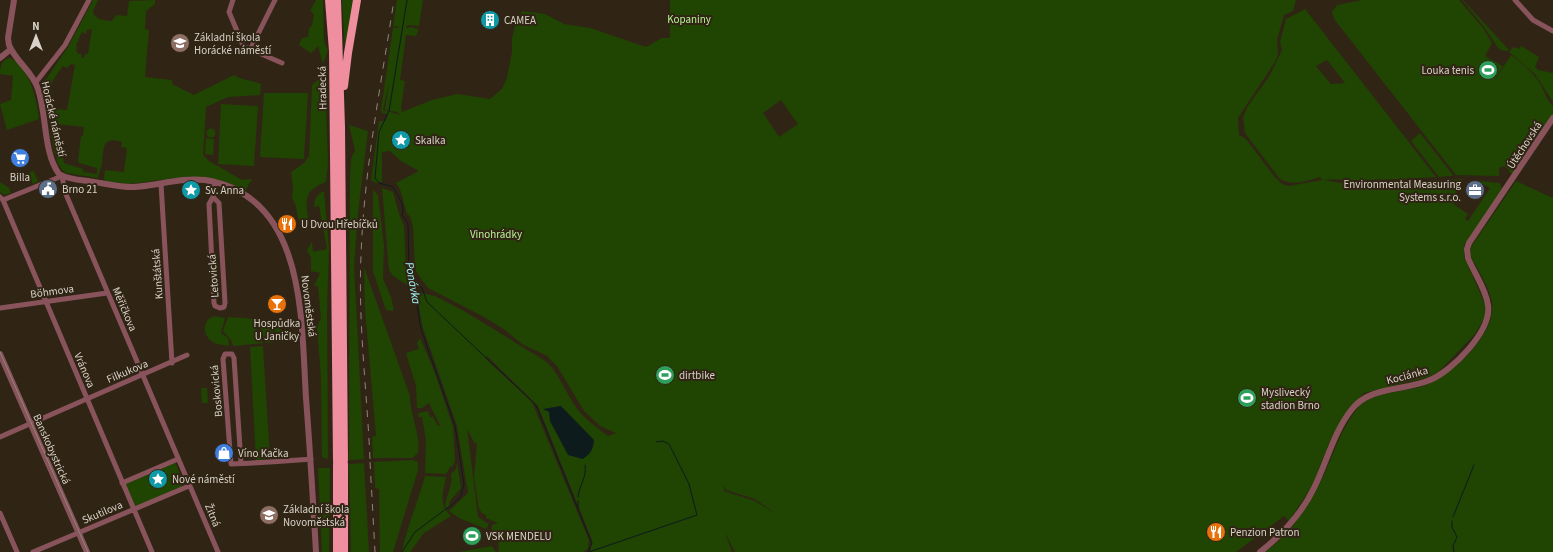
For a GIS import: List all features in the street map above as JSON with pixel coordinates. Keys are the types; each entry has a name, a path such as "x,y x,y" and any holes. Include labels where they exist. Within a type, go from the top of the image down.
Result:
{"highway":[{"name":"Hradecká","path":"329,0 338,176"},
{"name":"Hradecká","path":"337,0 341,127 338,176"},
{"path":"341,127 348,53 357,0"},
{"path":"338,176 340,462 344,552"},
{"path":"337,552 340,462"}],"street":[{"path":"0,58 10,49 8,38 14,0"},
{"path":"36,82 65,45 89,0"},
{"path":"233,0 229,9 230,16 245,47 251,48 282,63"},
{"path":"251,48 276,0"},
{"path":"1515,0 1533,20 1553,31"},
{"name":"Horácké náměstí","path":"10,49 36,82 41,98 49,147 57,171 62,176"},
{"name":"Útěchovská","path":"1511,182 1553,118"},
{"path":"2,198 62,176"},
{"name":"Novoměstská","path":"62,176 132,187 195,180 215,182 238,191 259,206 277,230 296,276 301,308 316,552"},
{"name":"Měřičkova","path":"62,176 65,192 178,459"},
{"name":"Letovická","path":"213,197 219,203 225,303 224,307 220,308 215,306 214,303 209,204 213,197 215,182"},
{"name":"Kociánka","path":"1260,552 1290,526 1306,502 1315,487 1333,442 1348,416 1360,401 1374,394 1431,380 1452,365 1479,336 1488,315 1488,304 1471,265 1467,250 1473,236 1511,182"},
{"name":"Kunštátská","path":"161,184 172,363"},
{"name":"Vránova","path":"2,198 152,552"},
{"name":"Böhmova","path":"0,308 108,293"},
{"name":"Boskovická","path":"241,463 234,358 232,354 228,353 225,354 223,358 231,464 311,459"},
{"name":"Filkukova","path":"0,437 172,363 187,355"},
{"name":"Banskobystrická","path":"0,356 87,552"},
{"path":"122,483 178,459 190,486 133,510"},
{"name":"Žitná","path":"190,486 218,552"},
{"name":"Skutilova","path":"33,552 133,510"},
{"path":"0,513 17,552"}],"green space":[{"path":"93,0 98,0 93,11 95,16 100,19 112,21 116,15 127,16 129,1 155,0 155,4 146,11 145,29 149,30 145,77 172,80 172,84 194,95 234,75 261,84 260,95 228,97 206,107 203,155 209,161 242,180 252,179 245,191 223,181 200,177 177,178 129,184 112,183 106,181 104,179 105,170 124,172 127,148 121,147 122,142 111,140 105,144 98,178 66,173 61,169 55,153 51,133 48,102 43,84 68,47","holes":["92,29 88,54 85,54 84,58 81,57 82,54 78,54 76,49 79,48 76,47 77,42 79,42 78,40 82,32 86,34 87,30","71,64 75,65 67,110 54,109 51,86 55,77 63,66 67,68","57,124 84,127 83,136 81,136 78,161 79,163 97,168 97,174 83,172 83,169 64,163 57,131"]},
{"path":"316,0 323,0 324,42 328,50 323,64 318,46 311,53 299,45 302,38 308,37 309,28 312,26 314,14 310,11"},
{"path":"342,0 354,0 345,52"},
{"path":"397,0 423,0 419,26 406,26 408,29 409,27 419,29 416,36 406,35 400,80 405,81 401,108 402,112 432,100 457,94 490,99 502,89 507,78 515,26 522,11 545,14 564,24 590,28 646,47 662,38 670,38 670,0 1296,0 1293,11 1284,15 1277,40 1278,54 1275,62 1238,118 1239,135 1246,139 1274,176 1282,184 1289,186 1322,180 1320,177 1294,183 1284,181 1279,178 1245,133 1243,117 1248,106 1270,75 1282,50 1280,42 1286,19 1305,9 1436,177 1324,180 1340,183 1386,183 1463,179 1455,193 1459,196 1453,204 1468,214 1465,219 1468,221 1490,188 1478,181 1500,183 1502,189 1464,245 1464,257 1485,304 1485,317 1475,334 1438,372 1428,377 1364,393 1349,408 1330,441 1312,486 1289,521 1284,516 1236,552 735,552 725,532 732,552 590,552 592,540 538,406 487,356 485,358 532,402 589,540 588,548 584,552 499,552 498,540 491,531 492,525 498,523 486,518 486,515 479,509 474,478 477,444 474,442 467,429 478,517 489,524 486,529 459,518 449,511 468,493 457,426 422,325 417,292 435,296 464,311 547,362 552,367 579,411 591,423 608,436 616,433 600,426 584,411 557,366 547,356 522,344 505,330 484,317 428,288 417,273 415,267 413,227 410,216 407,214 400,189 396,183 419,171 401,161 390,151 382,152 382,182 376,183 371,180 379,121 385,121 388,114 382,113 381,110 393,28 398,28 398,26 393,27","holes":["1327,60 1345,83 1331,84 1316,66","389,83 385,110 397,112 401,115 383,110","781,100 798,124 779,137 763,113","724,485 726,490 755,499 776,514 755,501 724,491"]},
{"path":"1362,0 1459,0 1483,28 1492,43 1485,56 1503,66 1492,85 1511,55 1533,74 1553,106 1553,114 1532,143 1524,138 1517,149 1525,155 1513,174 1510,173 1504,166 1499,168 1499,176 1456,175 1334,19 1332,12 1337,5"},
{"path":"1462,0 1509,50 1505,51 1499,49 1484,27"},
{"path":"1521,46 1539,57 1535,67 1538,70 1553,73 1553,102 1535,74 1509,52 1513,47 1519,49"},
{"path":"10,58 23,68 27,76 34,94 39,119 7,130 0,104 11,100 13,76 0,74 0,71 3,62"},
{"path":"325,74 328,164 326,182 314,188 308,195 308,218 303,223 298,219 296,207 292,197 293,186 291,172 304,163 309,156 312,85"},
{"path":"264,93 308,93 304,159 260,157"},
{"path":"221,104 258,106 254,166 218,164"},
{"path":"349,125 368,131 358,212 354,266 364,459 349,460 350,176 351,159 355,150"},
{"path":"209,129 213,129 215,133 213,137 209,137 207,135 207,131"},
{"path":"1420,133 1453,175 1439,177 1411,141"},
{"path":"206,138 214,139 213,155 205,154"},
{"path":"34,171 38,182 33,184 28,173"},
{"path":"1516,181 1553,198 1553,552 1265,552 1295,524 1307,507 1322,479 1345,427 1363,403 1378,396 1420,387 1432,382 1457,365 1469,354 1479,341 1487,328 1492,315 1492,302 1486,284 1470,255 1471,247"},
{"path":"0,182 9,188 11,193 4,195 0,192"},
{"path":"382,188 393,192 404,226 406,272 412,288 393,276 389,270"},
{"path":"373,190 378,195 384,246 383,279 391,297 394,311 386,310 373,271"},
{"path":"324,191 329,248 327,309 328,459 322,457 321,377 317,327 321,318 318,286 314,286 320,273 311,271 311,258 307,250 312,242 313,252 327,249 319,206 314,207 316,197"},
{"path":"364,267 410,396 410,403 419,446 418,453 412,458 373,458 372,437 376,436 365,309"},
{"path":"214,316 225,318 221,333 228,338 229,346 215,343 209,339 205,332 207,321"},
{"path":"228,317 256,319 257,331 263,343 233,346 231,340 223,331"},
{"path":"257,319 271,321 277,342 265,343"},
{"path":"275,324 284,332 284,336 280,340 278,340 273,325"},
{"path":"420,338 435,373 453,427 455,461 453,466 450,467 446,474 425,473 426,440 422,417 419,417 418,413 428,411 430,417 433,417 438,426 440,425 429,403 422,408 417,408 416,386 406,353 419,349 417,343"},
{"path":"263,346 270,459 256,460 250,347"},
{"path":"201,388 207,388 208,403 202,403"},
{"path":"412,460 418,462 418,470 393,552 380,552 379,489 375,488 374,462"},
{"path":"175,462 184,483 181,487 136,508 125,483"},
{"path":"457,462 461,488 449,502 450,506 446,508 445,505 451,486 451,474 456,469"},
{"path":"364,463 369,552 351,552 349,464"},
{"path":"318,468 330,468 329,552 322,552"},
{"path":"425,476 446,477 442,498 444,507 451,516 424,533 410,552 402,552 407,533"},
{"path":"492,546 496,552 459,552"}],"shaded area":[{"path":"561,406 594,440 591,451 583,459 568,455 550,421 549,412 543,409"}],"waterway":[{"name":"Ponávka","path":"402,552 415,532 461,496 464,484 455,426 421,329 413,280 409,270 408,223 402,215 402,204 393,187 379,183 375,178 379,132 389,111 407,0"},
{"path":"414,283 422,288 427,302 536,405 592,543 588,552"},
{"path":"589,552 697,515 689,484 669,444 663,441 656,442"},
{"path":"578,497 585,474 585,465"},
{"path":"1453,517 1474,465"},
{"path":"578,501 578,508"},
{"path":"1452,521 1452,527 1457,537 1453,546 1454,552"}],"tram line":[{"path":"0,352 88,552"}],"railway":[{"path":"370,459 362,332 360,281 361,256 369,160 394,0"},
{"path":"370,462 375,552"}],"place":[{"name":"CAMEA","path":"490,20"},
{"name":"Základní škola Horácké náměstí","path":"180,43"},
{"name":"Louka tenis","path":"1488,70"},
{"name":"Skalka","path":"401,140"},
{"name":"Billa","path":"20,158"},
{"name":"Brno 21","path":"48,189"},
{"name":"Sv. Anna","path":"191,190"},
{"name":"Environmental Measuring Systems s.r.o.","path":"1475,190"},
{"name":"U Dvou Hřebíčků","path":"287,224"},
{"name":"Hospůdka U Janičky","path":"277,304"},
{"name":"dirtbike","path":"665,375"},
{"name":"Myslivecký stadion Brno","path":"1247,398"},
{"name":"Víno Kačka","path":"224,453"},
{"name":"Nové náměstí","path":"158,479"},
{"name":"Základní škola Novoměstská","path":"269,515"},
{"name":"Penzion Patron","path":"1216,532"},
{"name":"VSK MENDELU","path":"472,536"}],"park label":[{"name":"Kopaniny","path":"689,19"},
{"name":"Vinohrádky","path":"496,234"}]}
